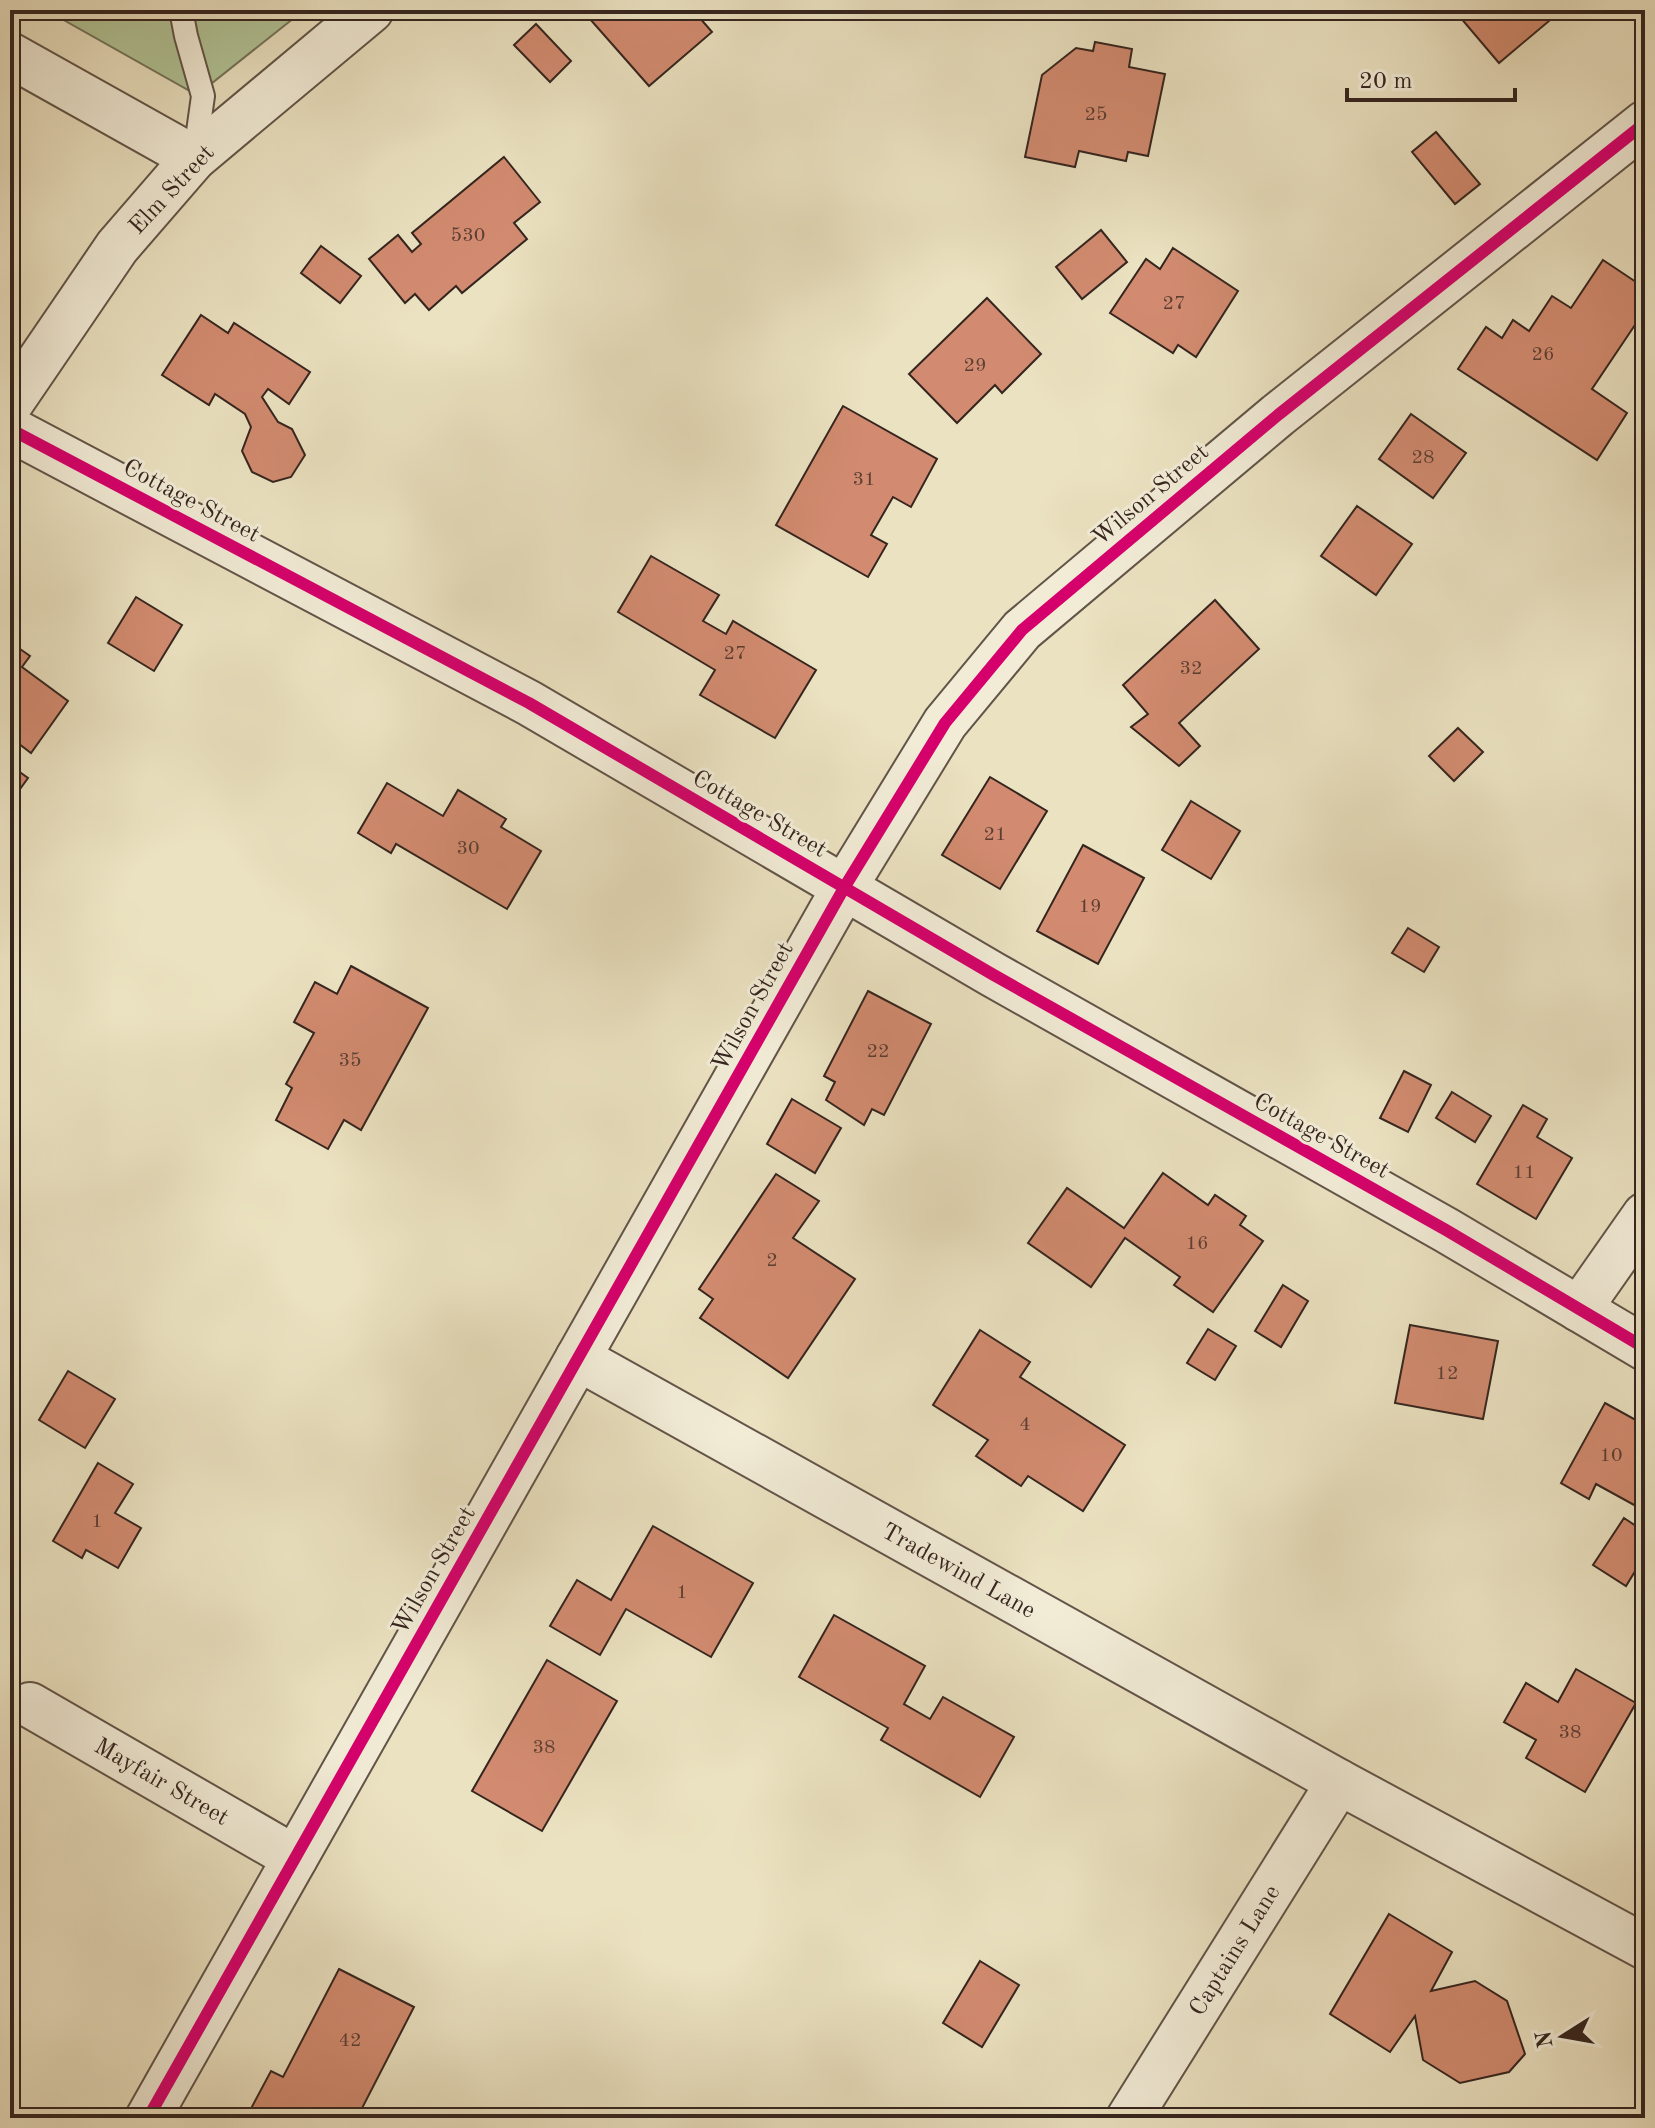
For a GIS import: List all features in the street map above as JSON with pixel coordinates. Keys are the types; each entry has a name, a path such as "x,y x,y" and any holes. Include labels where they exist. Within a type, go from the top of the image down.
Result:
{"street":[{"name":"Elm Street","path":"10,404 117,247 194,158 371,10"},
{"path":"10,55 194,158"},
{"name":"Wilson Street","path":"148,2118 844,888 945,723 1022,630 1278,415 1645,123"},
{"name":"Cottage Street","path":"10,429 529,703 844,888 1446,1230 1645,1348"},
{"path":"1579,1309 1645,1215"},
{"name":"Tradewind Lane","path":"578,1358 1339,1782 1645,1947"},
{"name":"Mayfair Street","path":"30,1705 295,1858"},
{"name":"Captains Lane","path":"1129,2118 1339,1782"}],"lane":[{"path":"181,10 203,96 194,158"}],"green space":[{"path":"46,10 304,10 197,95"}],"building":[{"path":"582,10 693,10 712,32 649,86"},
{"path":"1454,10 1562,10 1499,63"},
{"path":"536,24 571,61 550,82 514,45"},
{"path":"1095,42 1132,49 1129,67 1165,74 1148,156 1128,152 1126,161 1079,151 1075,167 1025,157 1042,75 1076,48 1093,51"},
{"path":"1436,132 1480,184 1455,204 1412,152"},
{"path":"504,157 540,202 514,223 527,239 462,293 456,286 429,310 415,294 405,303 369,259 398,235 412,252 421,244 412,233"},
{"path":"1101,230 1127,262 1082,299 1056,267"},
{"path":"321,246 361,276 340,303 301,273"},
{"path":"1173,248 1238,291 1196,357 1178,345 1173,353 1110,313 1146,259 1160,269"},
{"path":"1603,260 1645,288 1645,310 1592,389 1627,413 1597,460 1458,369 1486,327 1502,338 1513,320 1529,331 1552,296 1571,308"},
{"path":"987,298 1041,354 1002,393 995,385 957,423 909,374"},
{"path":"201,315 228,333 234,323 310,372 289,404 268,389 262,397 278,422 292,429 305,455 291,477 273,482 252,472 242,451 251,427 245,414 215,394 209,405 162,375"},
{"path":"843,406 937,459 911,507 893,497 871,535 887,544 868,577 776,525"},
{"path":"1411,414 1466,453 1433,498 1379,459"},
{"path":"1357,506 1412,544 1376,595 1321,556"},
{"path":"651,556 719,595 703,621 726,634 733,621 816,670 775,738 700,695 715,670 618,612"},
{"path":"136,597 182,625 154,671 108,643"},
{"path":"1215,600 1259,649 1179,723 1200,746 1179,766 1131,727 1148,714 1123,685"},
{"path":"10,642 30,656 22,667 68,701 31,753 10,737"},
{"path":"1458,728 1483,752 1454,781 1429,756"},
{"path":"10,765 28,778 10,803"},
{"path":"990,777 1047,811 1000,889 942,855"},
{"path":"387,783 443,816 458,790 506,819 501,827 541,851 507,909 396,844 391,853 358,833"},
{"path":"1191,801 1240,831 1211,879 1162,850"},
{"path":"1083,845 1144,878 1098,964 1037,931"},
{"path":"1408,928 1439,947 1424,972 1392,953"},
{"path":"351,966 428,1008 361,1130 344,1120 328,1149 276,1120 292,1088 286,1084 314,1033 294,1022 315,982 337,994"},
{"path":"868,991 931,1024 884,1115 872,1109 864,1125 826,1100 835,1082 824,1076"},
{"path":"1404,1071 1431,1085 1408,1132 1380,1118"},
{"path":"1452,1092 1491,1116 1475,1142 1436,1118"},
{"path":"792,1099 841,1128 815,1173 767,1144"},
{"path":"1523,1105 1547,1119 1537,1137 1572,1158 1536,1219 1477,1184"},
{"path":"1163,1173 1208,1205 1215,1195 1246,1216 1240,1225 1263,1241 1213,1312 1174,1285 1180,1277 1125,1238 1091,1287 1028,1243 1067,1188 1124,1228"},
{"path":"776,1174 819,1201 793,1238 855,1279 788,1378 700,1318 713,1299 699,1289"},
{"path":"1283,1285 1308,1301 1281,1347 1255,1331"},
{"path":"1410,1325 1498,1341 1483,1419 1395,1403"},
{"path":"1208,1329 1236,1346 1215,1380 1187,1363"},
{"path":"980,1330 1030,1362 1020,1377 1125,1445 1083,1511 1028,1476 1021,1486 976,1456 988,1440 933,1405"},
{"path":"68,1371 115,1399 85,1448 39,1420"},
{"path":"1605,1403 1645,1425 1645,1511 1596,1484 1589,1499 1561,1483"},
{"path":"98,1463 133,1484 115,1513 141,1528 118,1568 86,1550 82,1558 53,1541"},
{"path":"1624,1518 1645,1532 1645,1555 1626,1586 1593,1565"},
{"path":"653,1526 753,1583 711,1657 626,1609 600,1655 550,1626 577,1580 611,1600"},
{"path":"834,1615 925,1666 904,1704 930,1719 943,1697 1014,1737 980,1797 881,1740 888,1728 799,1677"},
{"path":"547,1660 617,1701 542,1831 472,1791"},
{"path":"1576,1669 1636,1703 1585,1792 1526,1758 1536,1740 1504,1722 1526,1683 1558,1702"},
{"path":"1389,1914 1452,1952 1431,1991 1475,1981 1507,2001 1525,2054 1509,2072 1460,2083 1423,2060 1415,2016 1390,2052 1330,2014"},
{"path":"980,1961 1019,1985 982,2047 943,2023"},
{"path":"339,1969 414,2007 357,2118 342,2118 332,2113 329,2118 246,2118 271,2071 283,2077"}],"cycle path":[{"path":"148,2118 844,888 945,723 1022,630 1278,415 1645,123"},
{"path":"10,429 529,703 992,974 1446,1230 1645,1348"}]}
